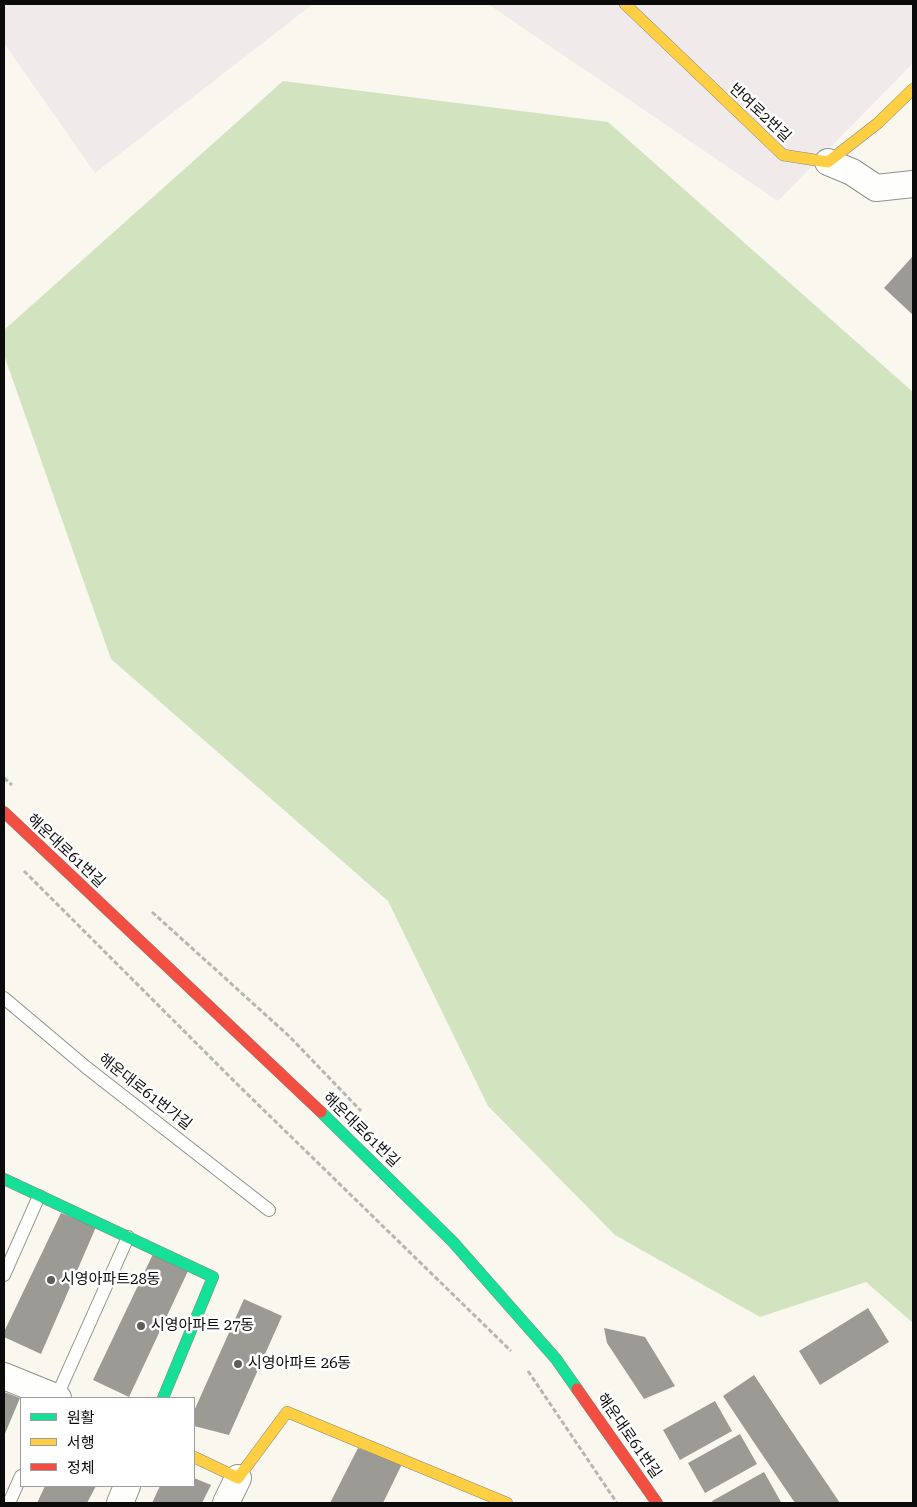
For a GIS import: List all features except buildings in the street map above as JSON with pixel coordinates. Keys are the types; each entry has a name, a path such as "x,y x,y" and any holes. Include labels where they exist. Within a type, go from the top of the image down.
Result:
{"street":[{"name":"반여로2번길","path":"624,4 783,156 828,162"},
{"path":"913,89 878,123 828,162 852,172 876,188 913,184"},
{"name":"해운대로61번길","path":"4,812 300,1092 453,1242 556,1359 657,1503"},
{"path":"4,1179 213,1277 163,1397"},
{"path":"4,1376 55,1397"},
{"path":"226,1503 238,1478 287,1412 507,1503"},
{"path":"195,1458 238,1478"},
{"path":"120,1503 127,1487"}],"lane":[{"name":"해운대로61번가길","path":"4,998 87,1068 269,1210"},
{"path":"4,1275 39,1196"},
{"path":"57,1397 128,1237"},
{"path":"9,1503 20,1478"}],"path":[{"path":"18,864 238,1085 516,1357"},
{"path":"523,1364 617,1503"}],"shaded area":[{"path":"4,4 313,4 95,173 4,43"},
{"path":"488,4 913,4 913,63 778,201"}],"green space":[{"path":"283,81 608,122 913,392 913,1323 866,1282 760,1317 615,1235 488,1106 388,901 111,659 4,355 4,330"}],"traffic: fast":[{"path":"321,1112 453,1242 556,1359 577,1389"},
{"path":"4,1179 213,1277 163,1397"}],"traffic: slow":[{"path":"625,4 783,155 828,162 878,123 913,89"},
{"path":"195,1457 238,1478 287,1412 507,1503"}],"traffic: jam":[{"path":"4,812 321,1112"},
{"path":"577,1389 657,1503"}],"place":[{"name":"시영아파트28동","path":"51,1280"},
{"name":"시영아파트 27동","path":"141,1326"},
{"name":"시영아파트 26동","path":"238,1364"}]}
